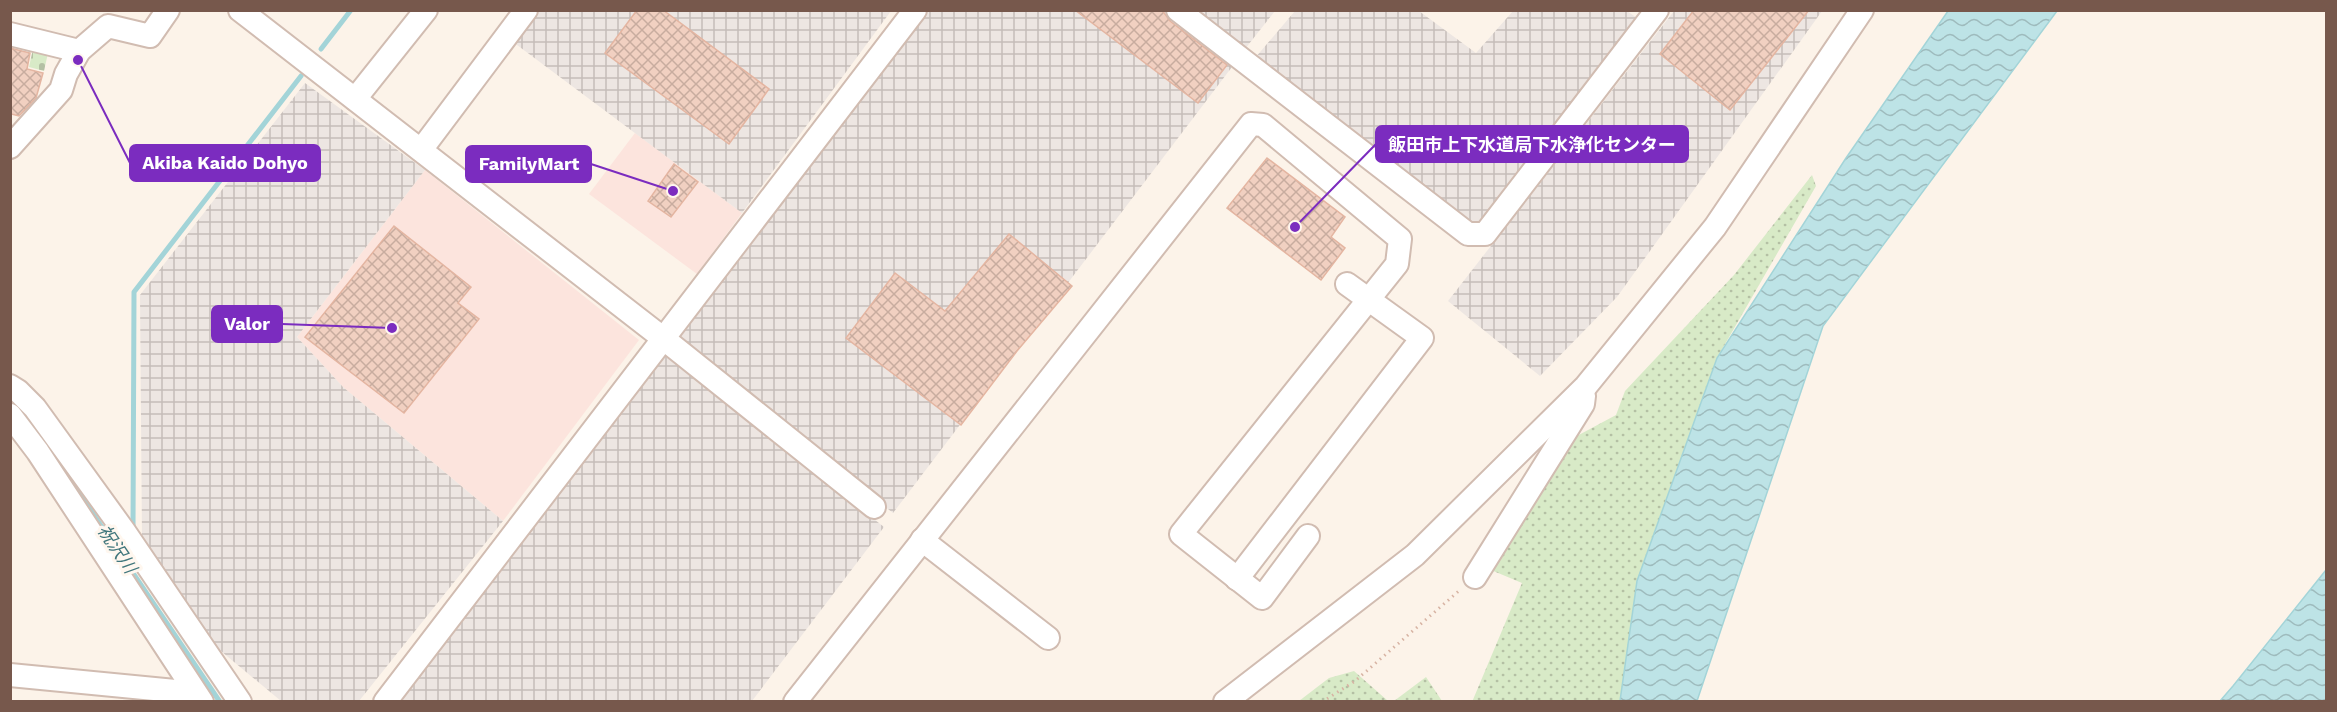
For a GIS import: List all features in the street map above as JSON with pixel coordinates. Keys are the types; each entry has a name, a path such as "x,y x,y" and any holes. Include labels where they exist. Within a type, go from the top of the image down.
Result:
{"street":[{"path":"10,147 61,90 66,74 79,51 108,26 150,36 168,10"},
{"path":"240,10 664,339 874,507"},
{"path":"355,99 426,10"},
{"path":"421,150 526,10"},
{"path":"385,702 915,10"},
{"path":"1178,10 1468,234 1485,234 1658,10"},
{"path":"1225,702 1415,555 1586,386 1715,227 1862,10"},
{"path":"10,34 79,51"},
{"path":"795,702 1251,124 1263,125 1400,239 1397,264 1181,534 1262,598 1308,536"},
{"path":"1238,579 1422,338 1347,284"},
{"path":"10,386 35,408 48,446 202,702"},
{"path":"1475,577 1583,404 1586,386"},
{"path":"10,416 48,446 124,531 240,702"},
{"path":"922,540 1048,638"},
{"path":"10,675 175,691 181,698 180,702"}],"path":[{"path":"1322,702 1355,681 1475,577"}],"shaded area":[{"path":"538,11 891,11 742,213 513,42"},
{"path":"926,11 1165,11 1235,63 893,513 674,338"},
{"path":"1194,11 1275,11 1245,49"},
{"path":"1295,11 1419,11 1476,53 1513,11 1627,11 1637,18 1476,226 1255,58"},
{"path":"1674,11 1822,11 1617,297 1540,376 1448,301"},
{"path":"305,83 425,170 297,337 343,387 503,521 359,701 281,701 204,637 142,539 140,295"},
{"path":"635,133 742,213 697,274 589,194"},
{"path":"425,170 639,340 503,521 343,387 297,337"},
{"path":"665,354 884,527 752,701 396,702"}],"green space":[{"path":"33,49 48,53 44,71 29,67"},
{"path":"1812,175 1816,186 1717,358 1637,581 1620,701 1472,702 1522,583 1491,570 1575,437 1616,415 1625,391 1734,275"},
{"path":"1354,671 1388,701 1299,701 1329,678"},
{"path":"1426,677 1442,701 1394,701"}],"water":[{"path":"1948,11 2057,11 1823,326 1697,701 1620,701 1637,581 1717,358 1846,158"},
{"path":"2326,570 2326,701 2220,701 2233,686"}],"building":[{"path":"637,10 663,10 769,89 729,144 605,53"},
{"path":"1075,10 1162,10 1170,21 1227,65 1198,103"},
{"path":"1694,10 1809,10 1730,110 1660,54"},
{"path":"10,48 30,53 27,69 43,73 36,98 19,116 11,114"},
{"path":"1267,158 1345,217 1331,237 1345,248 1321,280 1227,208"},
{"path":"674,164 698,182 671,217 648,201"},
{"path":"394,226 471,287 458,303 479,319 404,413 305,337"},
{"path":"1009,234 1072,286 1017,351 961,425 846,338 895,273 945,311"}],"waterway":[{"path":"321,49 351,10"},
{"path":"133,530 134,292 301,76"},
{"name":"祝沢川","path":"31,422 220,702"},
{"name":"祝沢川","path":"133,558 133,571"}],"place":[{"name":"Akiba Kaido Dohyo","path":"78,60"},
{"name":"FamilyMart","path":"673,191"},
{"name":"飯田市上下水道局下水浄化センター","path":"1295,227"},
{"name":"Valor","path":"392,328"}]}
